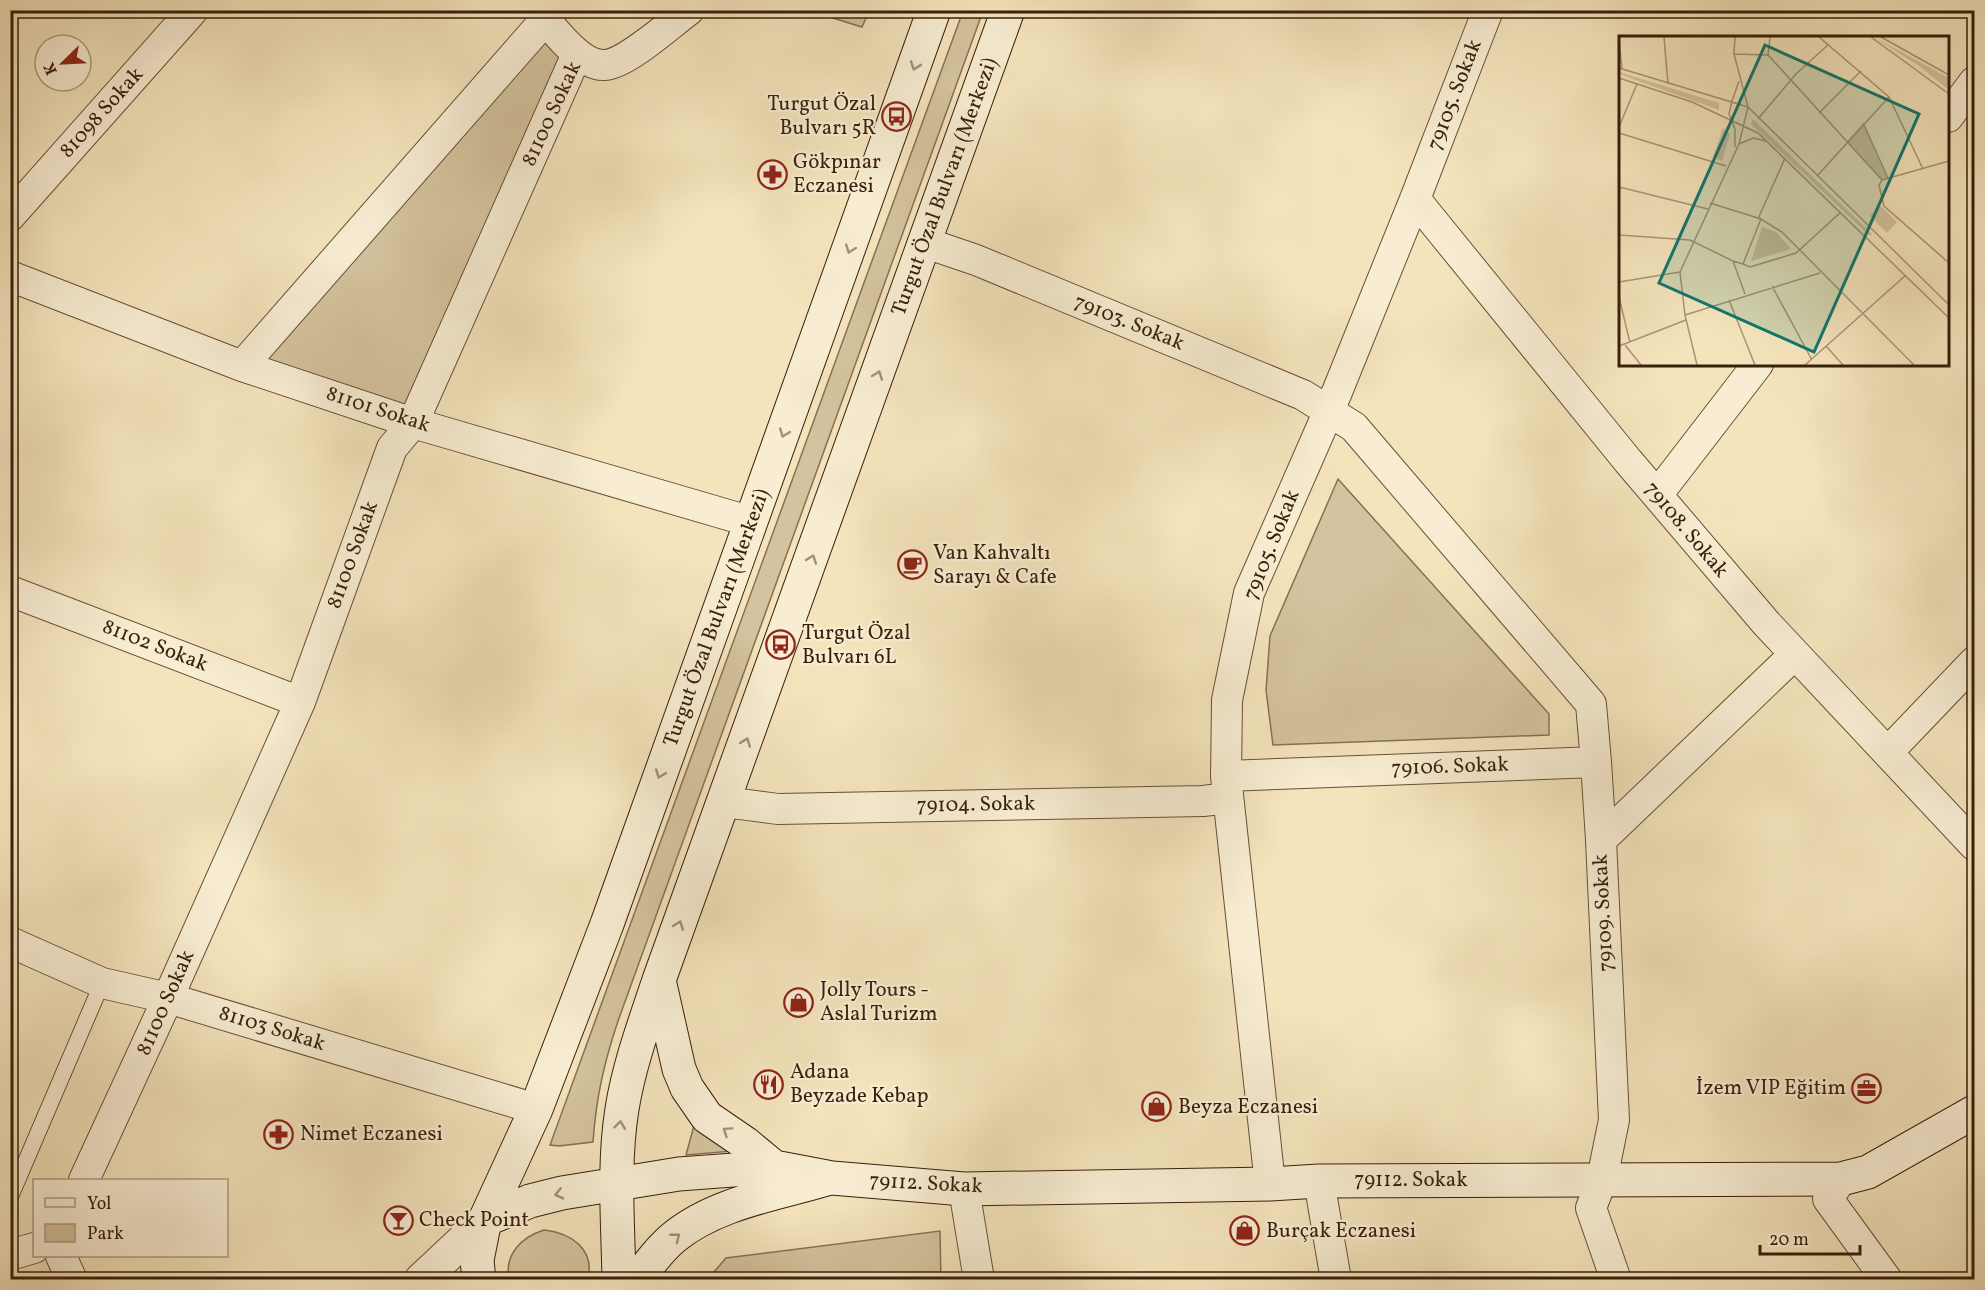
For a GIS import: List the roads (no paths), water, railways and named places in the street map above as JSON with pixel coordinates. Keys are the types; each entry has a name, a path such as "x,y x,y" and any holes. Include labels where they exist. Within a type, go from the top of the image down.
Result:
{"main road":[{"name":"Turgut Özal Bulvarı (Merkezi)","path":"485,1220 536,1109 611,913 934,10"},
{"name":"Turgut Özal Bulvarı (Merkezi)","path":"619,1280 618,1145 622,1108 631,1068 659,980 1008,10"},
{"path":"659,980 679,1069 687,1088 707,1117 746,1143 774,1167"},
{"name":"79112. Sokak","path":"831,1178 964,1189 1270,1184 1319,1181 1841,1179 1868,1172 1974,1112"},
{"path":"421,1280 485,1220 530,1201 562,1193 689,1173 774,1167 831,1178"},
{"path":"637,1280 659,1252 674,1238 709,1216 746,1202 831,1178"},
{"path":"479,1280 477,1260 485,1220"}],"street":[{"name":"81098 Sokak","path":"10,216 193,10"},
{"name":"81100 Sokak","path":"84,1179 168,999 300,702 392,448 412,423 577,54 603,66 621,62 688,10"},
{"name":"79105. Sokak","path":"1270,1184 1227,787 1227,700 1249,593 1329,411 1415,199 1488,10"},
{"path":"242,366 542,15 577,54"},
{"path":"1949,114 1974,82"},
{"name":"79108. Sokak","path":"1415,199 1657,495 1794,655 1974,845"},
{"name":"79103. Sokak","path":"926,243 976,260 1303,395 1361,432 1591,704 1596,762"},
{"name":"81101 Sokak","path":"10,276 242,366 412,423 752,522"},
{"path":"1657,495 1756,366"},
{"name":"81102 Sokak","path":"10,591 300,702"},
{"name":"79109. Sokak","path":"1616,1280 1591,1208 1602,1179 1614,1120 1601,840 1794,655"},
{"path":"1888,752 1974,662"},
{"path":"1596,762 1601,840"},
{"name":"79106. Sokak","path":"1227,787 1596,762"},
{"name":"79104. Sokak","path":"724,802 778,809 1192,801 1227,787"},
{"name":"81103 Sokak","path":"10,942 102,983 168,999 536,1109"},
{"path":"1841,1179 1828,1199 1887,1280"},
{"path":"1319,1181 1336,1280"},
{"path":"964,1189 979,1280"},
{"path":"10,1254 33,1248"},
{"path":"62,1257 72,1280"}],"lane":[{"path":"10,1198 102,983"}],"place":[{"name":"Turgut Özal Bulvarı 5R","path":"897,116"},
{"name":"Gökpınar Eczanesi","path":"772,174"},
{"name":"Van Kahvaltı Sarayı & Cafe","path":"912,565"},
{"name":"Turgut Özal Bulvarı 6L","path":"781,645"},
{"name":"Jolly Tours - Aslal Turizm","path":"799,1002"},
{"name":"Adana Beyzade Kebap","path":"769,1084"},
{"name":"İzem VIP Eğitim","path":"1867,1088"},
{"name":"Beyza Eczanesi","path":"1157,1107"},
{"name":"Nimet Eczanesi","path":"279,1134"},
{"name":"Check Point","path":"398,1220"},
{"name":"Burçak Eczanesi","path":"1245,1231"}]}
